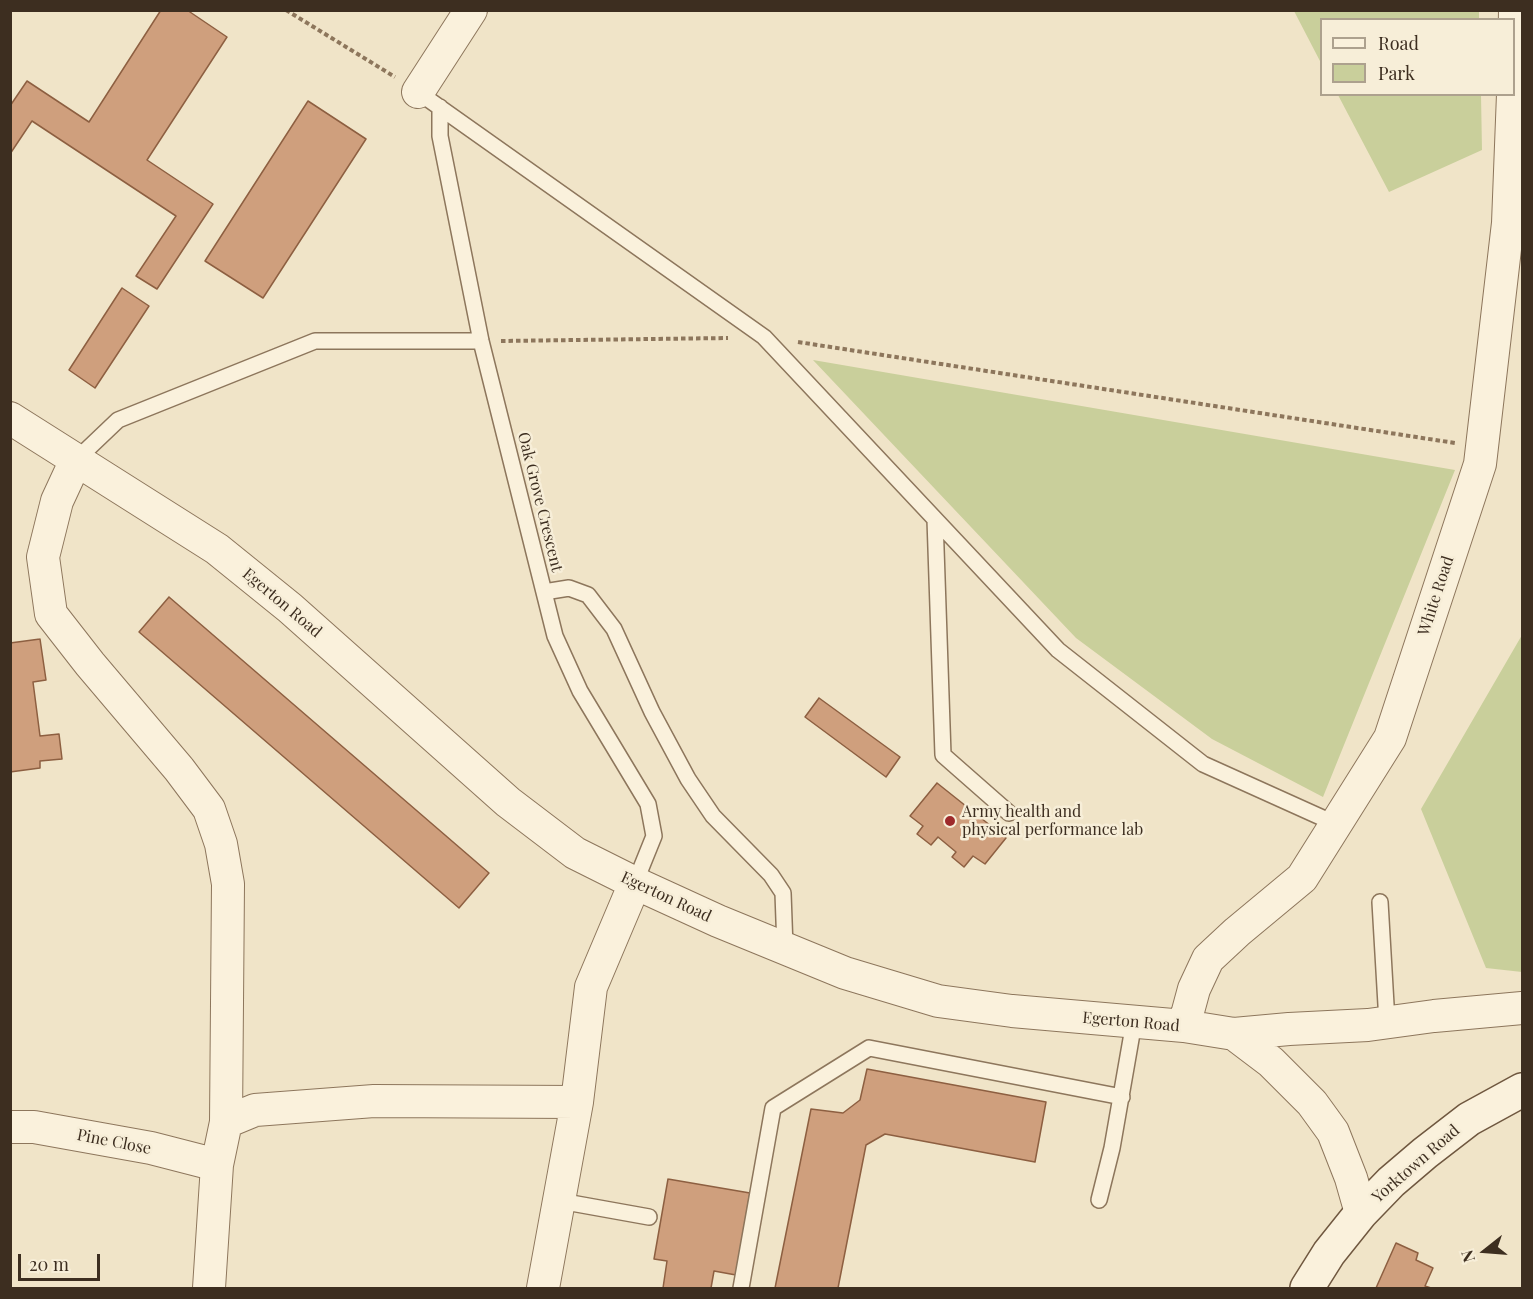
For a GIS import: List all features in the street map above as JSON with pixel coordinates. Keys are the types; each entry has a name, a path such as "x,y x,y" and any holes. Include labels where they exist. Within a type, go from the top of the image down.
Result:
{"street":[{"path":"429,99 471,10"},
{"name":"White Road","path":"1184,1026 1194,989 1208,959 1302,878 1389,738 1480,464 1508,223 1513,96"},
{"name":"Egerton Road","path":"10,418 217,549 290,608 508,802 575,853 635,884 845,973 938,1001 1012,1011 1184,1026 1234,1034 1271,1062 1312,1103 1333,1132 1352,1178 1361,1213"},
{"path":"76,460 57,501 43,557 51,614 209,809 221,844 228,884 226,1122 217,1165 209,1288"},
{"path":"543,1288 577,1102 591,987 635,884"},
{"path":"1234,1034 1387,1022 1522,1008"},
{"name":"Yorktown Road","path":"1307,1288 1329,1253 1361,1213 1391,1182 1469,1119 1522,1090"},
{"path":"226,1122 255,1110 374,1101 577,1102"},
{"name":"Pine Close","path":"10,1127 34,1127 139,1146 217,1165"}],"lane":[{"path":"429,99 764,337 1058,650 1203,764 1336,824"},
{"name":"Oak Grove Crescent","path":"429,99 440,136 481,341 555,636 580,691 648,804 654,836 635,884"},
{"path":"76,460 118,420 315,341 481,341"},
{"path":"935,519 943,755 1009,813"},
{"path":"544,592 569,588 588,595 614,629 652,712 687,779 713,816 771,875 783,893 785,948"},
{"path":"1380,902 1387,1022"},
{"path":"1099,1200 1112,1148 1134,1022"},
{"path":"741,1288 773,1108 869,1048 1122,1097"},
{"path":"560,1201 649,1217"}],"path":[{"path":"286,10 429,99"},
{"path":"481,341 764,337 1482,447"}],"green space":[{"path":"1479,10 1479,18 1320,18 1320,61 1294,11"},
{"path":"1339,96 1481,96 1482,150 1389,192"},
{"path":"813,360 1455,470 1323,797 1212,739 1076,638"},
{"path":"1522,635 1522,972 1486,968 1421,809"}],"building":[{"path":"161,10 187,10 227,37 147,160 213,204 157,289 136,276 176,216 32,121 10,154 10,106 27,81 89,122"},
{"path":"308,101 366,139 263,298 205,261"},
{"path":"122,288 149,306 95,388 69,370"},
{"path":"169,597 489,873 459,908 139,632"},
{"path":"40,639 46,680 33,682 40,736 59,734 62,759 40,761 40,768 10,772 10,643"},
{"path":"819,698 900,757 886,777 805,717"},
{"name":"Army health and physical performance lab","path":"937,783 1006,838 985,864 973,856 964,867 952,857 956,852 938,837 931,845 917,834 923,826 910,816"},
{"path":"867,1069 1046,1102 1035,1162 885,1134 866,1145 838,1288 775,1288 811,1109 843,1113 860,1100"},
{"path":"668,1179 750,1193 736,1275 714,1271 711,1288 663,1288 667,1261 654,1259"},
{"path":"1396,1243 1418,1253 1416,1260 1433,1268 1425,1286 1431,1288 1376,1288"}],"place":[{"name":"Army health and physical performance lab","path":"950,821"}]}
